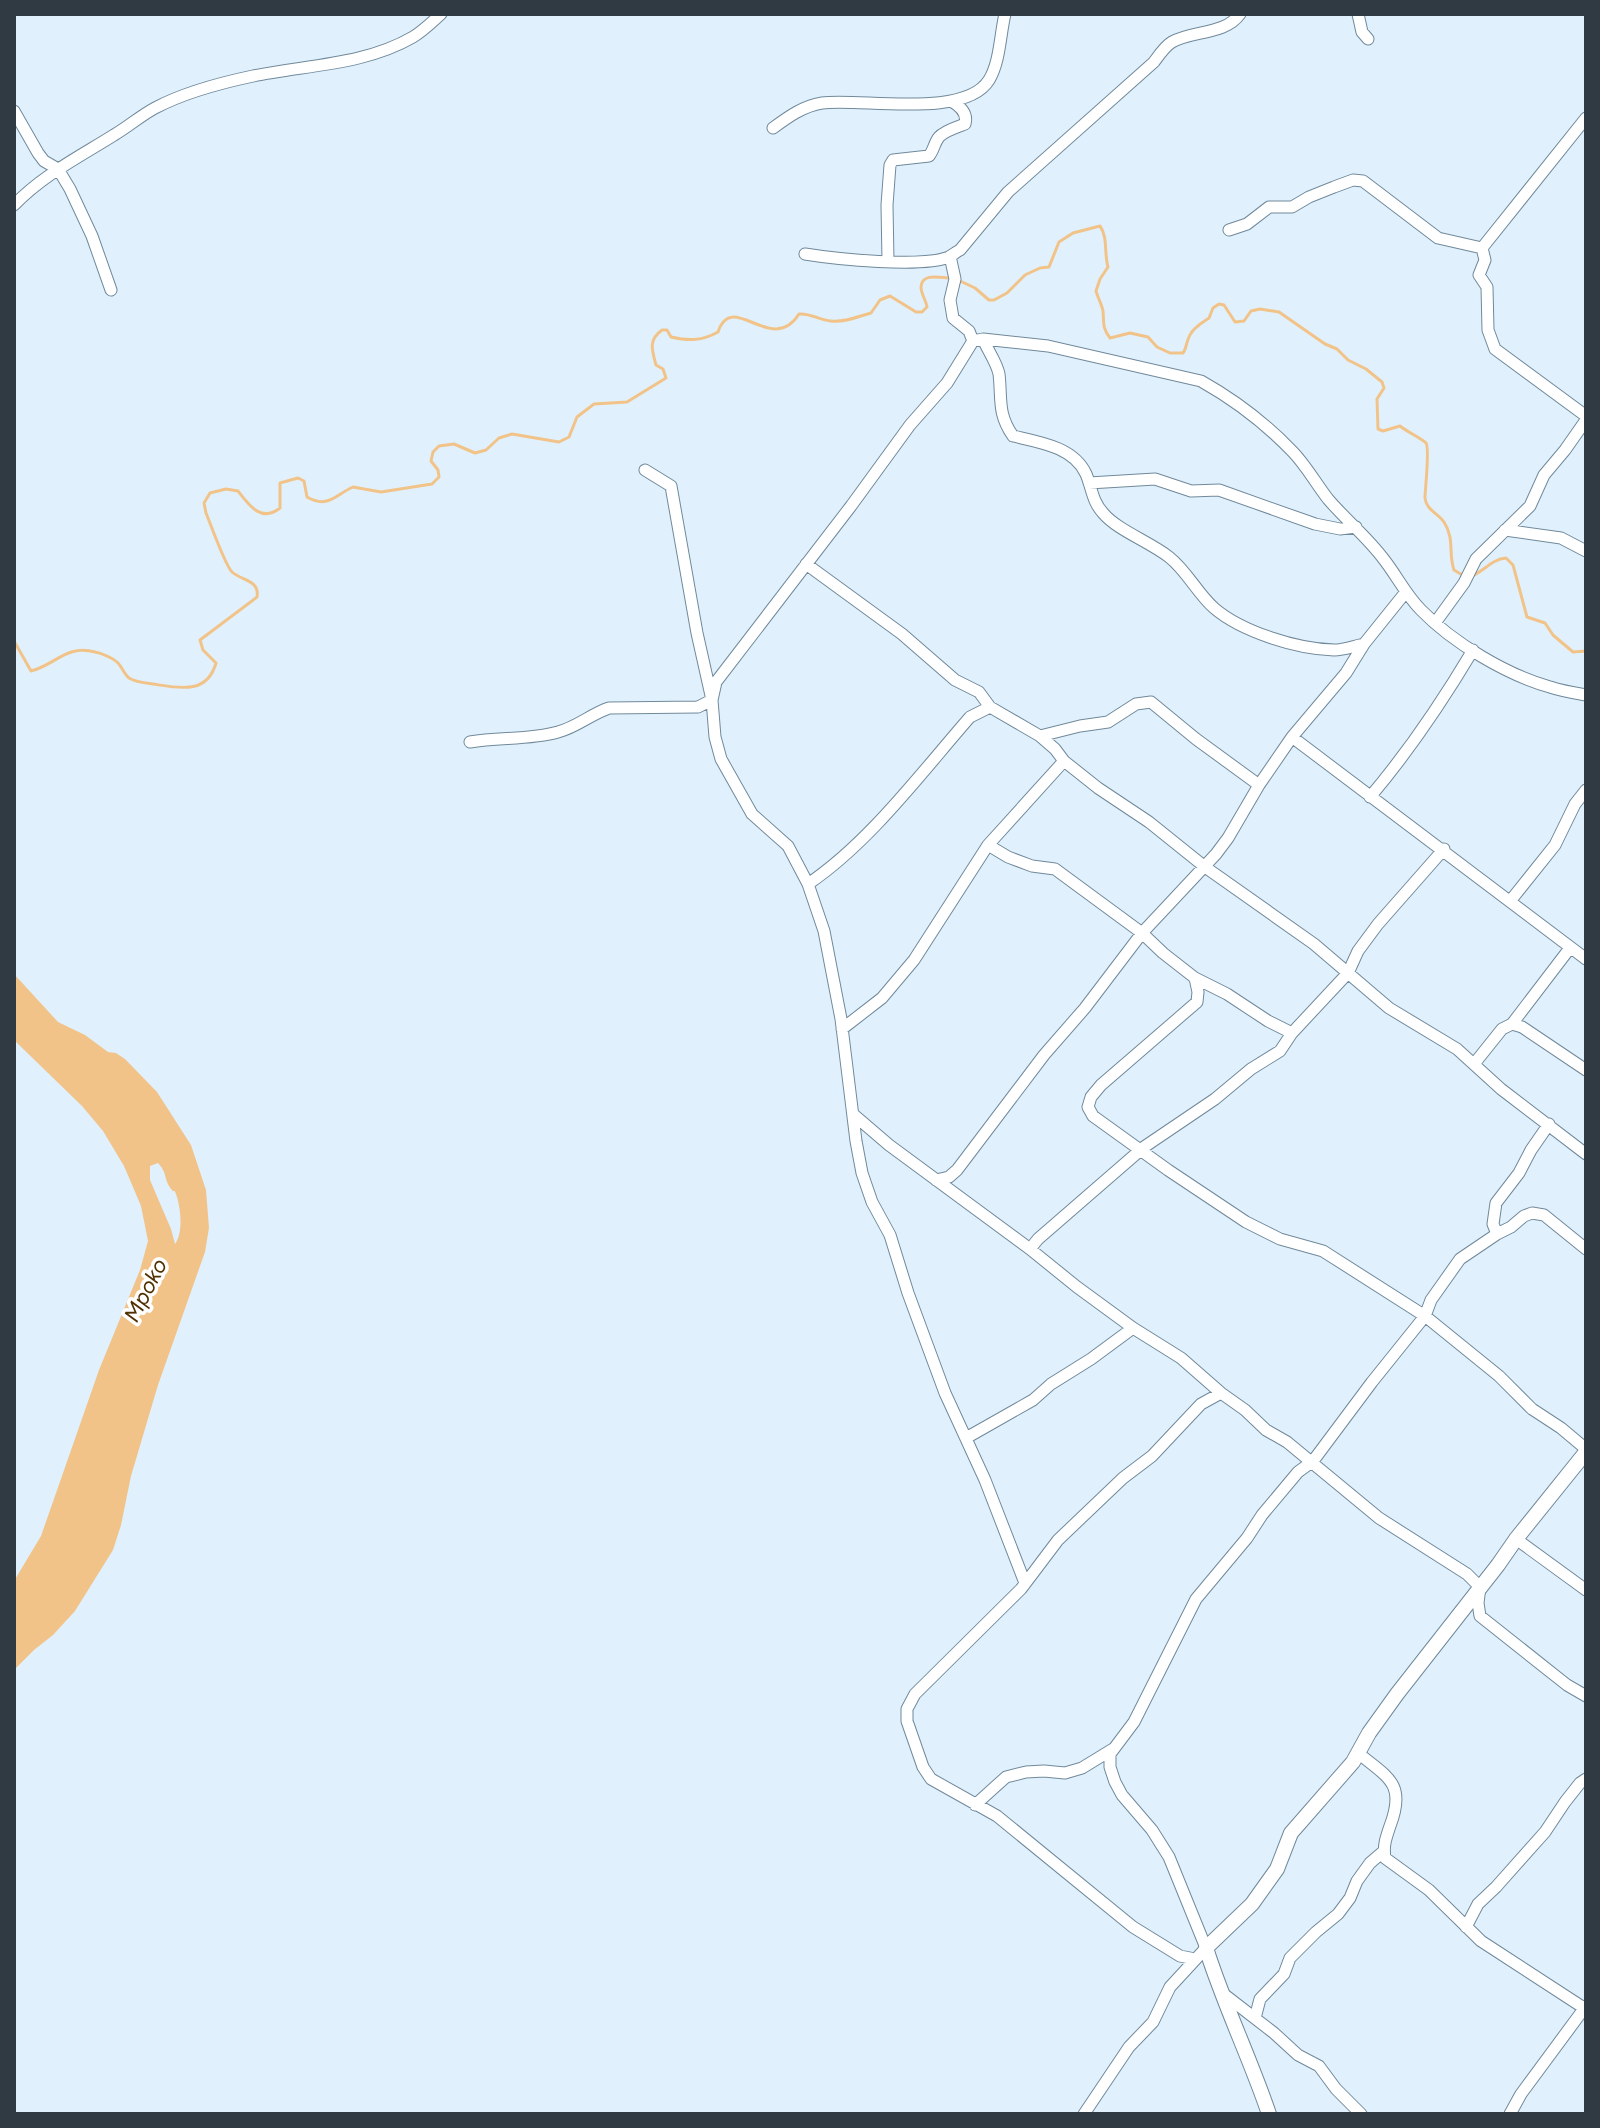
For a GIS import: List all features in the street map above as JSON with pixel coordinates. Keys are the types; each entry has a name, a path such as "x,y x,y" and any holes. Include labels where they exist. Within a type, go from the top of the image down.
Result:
{"street":[{"path":"14,205 36,184 154,109 207,88 254,76 357,59 415,36 441,14"},
{"path":"773,128 804,108 821,103 925,104 951,101 978,91 989,81 996,63 1005,14"},
{"path":"805,254 916,262 950,256 960,250 1008,192 1154,62 1168,43 1226,25 1240,14"},
{"path":"1358,14 1362,32 1368,39"},
{"path":"888,261 890,165 893,160 929,156 941,134 965,124 960,105 951,101"},
{"path":"14,111 44,161 58,169 87,224 111,290"},
{"path":"1482,248 1586,118"},
{"path":"1229,230 1247,224 1269,207 1292,207 1353,180 1363,181 1438,238 1482,248"},
{"path":"1435,623 1464,583 1476,559 1530,506 1544,475 1586,418 1495,349 1488,330 1487,287 1479,275 1485,260 1482,248"},
{"path":"950,256 955,279 950,300 953,318 978,340 999,371 1004,423 1013,436 1049,444 1077,459 1086,473 1095,503 1105,516 1154,545 1178,564 1214,608 1245,627 1279,640 1311,647 1336,650 1364,644"},
{"path":"978,340 1048,346 1201,381 1217,390 1294,452 1330,502 1397,575 1405,593 1435,623 1513,673 1549,687 1586,695"},
{"path":"712,700 716,682 978,340"},
{"path":"645,470 671,486 721,759 752,814 788,846 808,884 824,931 842,1029 862,1173 872,1202 890,1235 945,1393 985,1480 1025,1583"},
{"path":"1089,483 1155,479 1191,491 1219,490 1315,524 1340,529 1356,527"},
{"path":"1505,530 1561,538 1586,551"},
{"path":"806,564 902,634 955,680 979,692 990,707 1040,736 1064,761 1098,788 1314,944 1389,1008 1457,1049 1501,1089 1586,1154"},
{"path":"936,1180 949,1177 957,1170 1142,933 1205,867 1228,838 1292,737 1346,673 1364,644 1405,593"},
{"path":"1370,797 1439,708 1473,650"},
{"path":"470,742 558,732 609,708 698,707 712,700"},
{"path":"1040,736 1108,722 1136,704 1151,702 1259,785"},
{"path":"808,884 856,846 970,717 990,707"},
{"path":"1292,737 1586,959"},
{"path":"842,1029 882,998 914,960 988,845 1064,761"},
{"path":"1511,900 1555,845 1575,804 1586,790"},
{"path":"988,845 1032,866 1055,869 1142,933 1195,978 1292,1033"},
{"path":"1030,1249 1140,1150 1280,1051 1292,1033 1348,973 1358,951 1378,924 1444,849"},
{"path":"1474,1064 1502,1029 1512,1024 1570,948"},
{"path":"1084,2114 1129,2047 1153,2022 1170,1987 1252,1904 1277,1869 1291,1833 1353,1762 1397,1694 1586,1450 1561,1428 1532,1409 1499,1376 1425,1316 1323,1251 1280,1239 1246,1222 1093,1116 1088,1107 1091,1097 1101,1085 1197,1002 1195,978"},
{"path":"1512,1024 1522,1027 1586,1070"},
{"path":"854,1115 889,1145 1133,1328 1181,1358 1266,1430 1313,1461 1379,1518 1456,1567 1480,1587"},
{"path":"1497,1234 1493,1224 1496,1203 1549,1124"},
{"path":"1265,2111 1252,2066 1201,1954 1169,1857 1152,1830 1122,1795 1110,1767 1110,1754 1140,1711 1196,1599 1270,1505 1298,1472 1313,1461 1425,1316 1431,1300 1460,1259 1532,1213 1544,1215 1586,1249"},
{"path":"966,1438 1033,1400 1051,1384 1133,1328"},
{"path":"1201,1954 1180,1956 1133,1927 997,1816 931,1779 919,1757 907,1721 907,1709 915,1694 1025,1583 1058,1540 1123,1478 1152,1456 1201,1404 1221,1393"},
{"path":"1516,1539 1586,1590"},
{"path":"1574,1581 1586,1573"},
{"path":"1480,1587 1480,1616 1567,1685 1586,1696"},
{"path":"975,1805 1006,1777 1026,1772 1065,1773 1082,1768 1113,1749"},
{"path":"1358,1753 1394,1785 1397,1810 1383,1846 1385,1858 1429,1890 1481,1941 1585,2007 1521,2094 1510,2114"},
{"path":"1466,1927 1478,1904 1545,1832 1565,1802 1586,1779"},
{"path":"1255,2018 1260,1999 1284,1974 1290,1958 1338,1914 1370,1863 1384,1851"},
{"path":"1220,1992 1298,2055 1319,2066 1361,2114"}],"water":[{"name":"Mpoko","path":"14,974 58,1022 125,1059 157,1092 191,1145 206,1190 209,1228 205,1252 158,1385 113,1550 75,1611 14,1670 14,1581 41,1536 148,1241 141,1206 124,1166 103,1131 82,1106 14,1040","holes":["158,1163 178,1203 180,1228 175,1244 150,1180 150,1166"]}],"waterway":[{"path":"958,280 975,288 989,300 994,300 1007,293 1025,275 1049,267 1059,242 1073,233 1100,226 1108,267 1096,291 1110,338 1130,333 1148,337 1157,347 1170,353 1183,353 1191,332 1209,318 1213,308 1219,304 1224,305 1235,322 1244,321 1251,311 1279,312 1382,382 1384,388 1377,399 1378,429 1383,431 1400,426 1426,443 1426,502 1447,528 1454,570 1464,576"},
{"path":"14,641 31,671 69,653 85,650 113,659 129,678 137,681 182,688 199,685 212,673 216,663 203,650 200,640 257,597 256,587 232,572 222,553 206,513 204,503 210,493 226,489 238,491 256,510 267,514 280,508 280,483 298,478 304,481 307,497 321,502 331,500 353,487 381,492 432,484 439,477 431,461 433,452 439,446 454,444 475,453 512,434 559,442 569,437 577,417 594,404 627,402 666,378 663,369 656,365 652,350 653,342 662,330 667,330 671,337 695,339 718,332 724,321 733,317 777,329 788,325 799,314 841,321 871,313 880,300 890,296 916,312 922,312 927,307 922,282 933,277 951,278"},
{"path":"1472,576 1506,558 1513,565 1527,617 1545,623 1553,635 1573,652 1586,651"}]}
